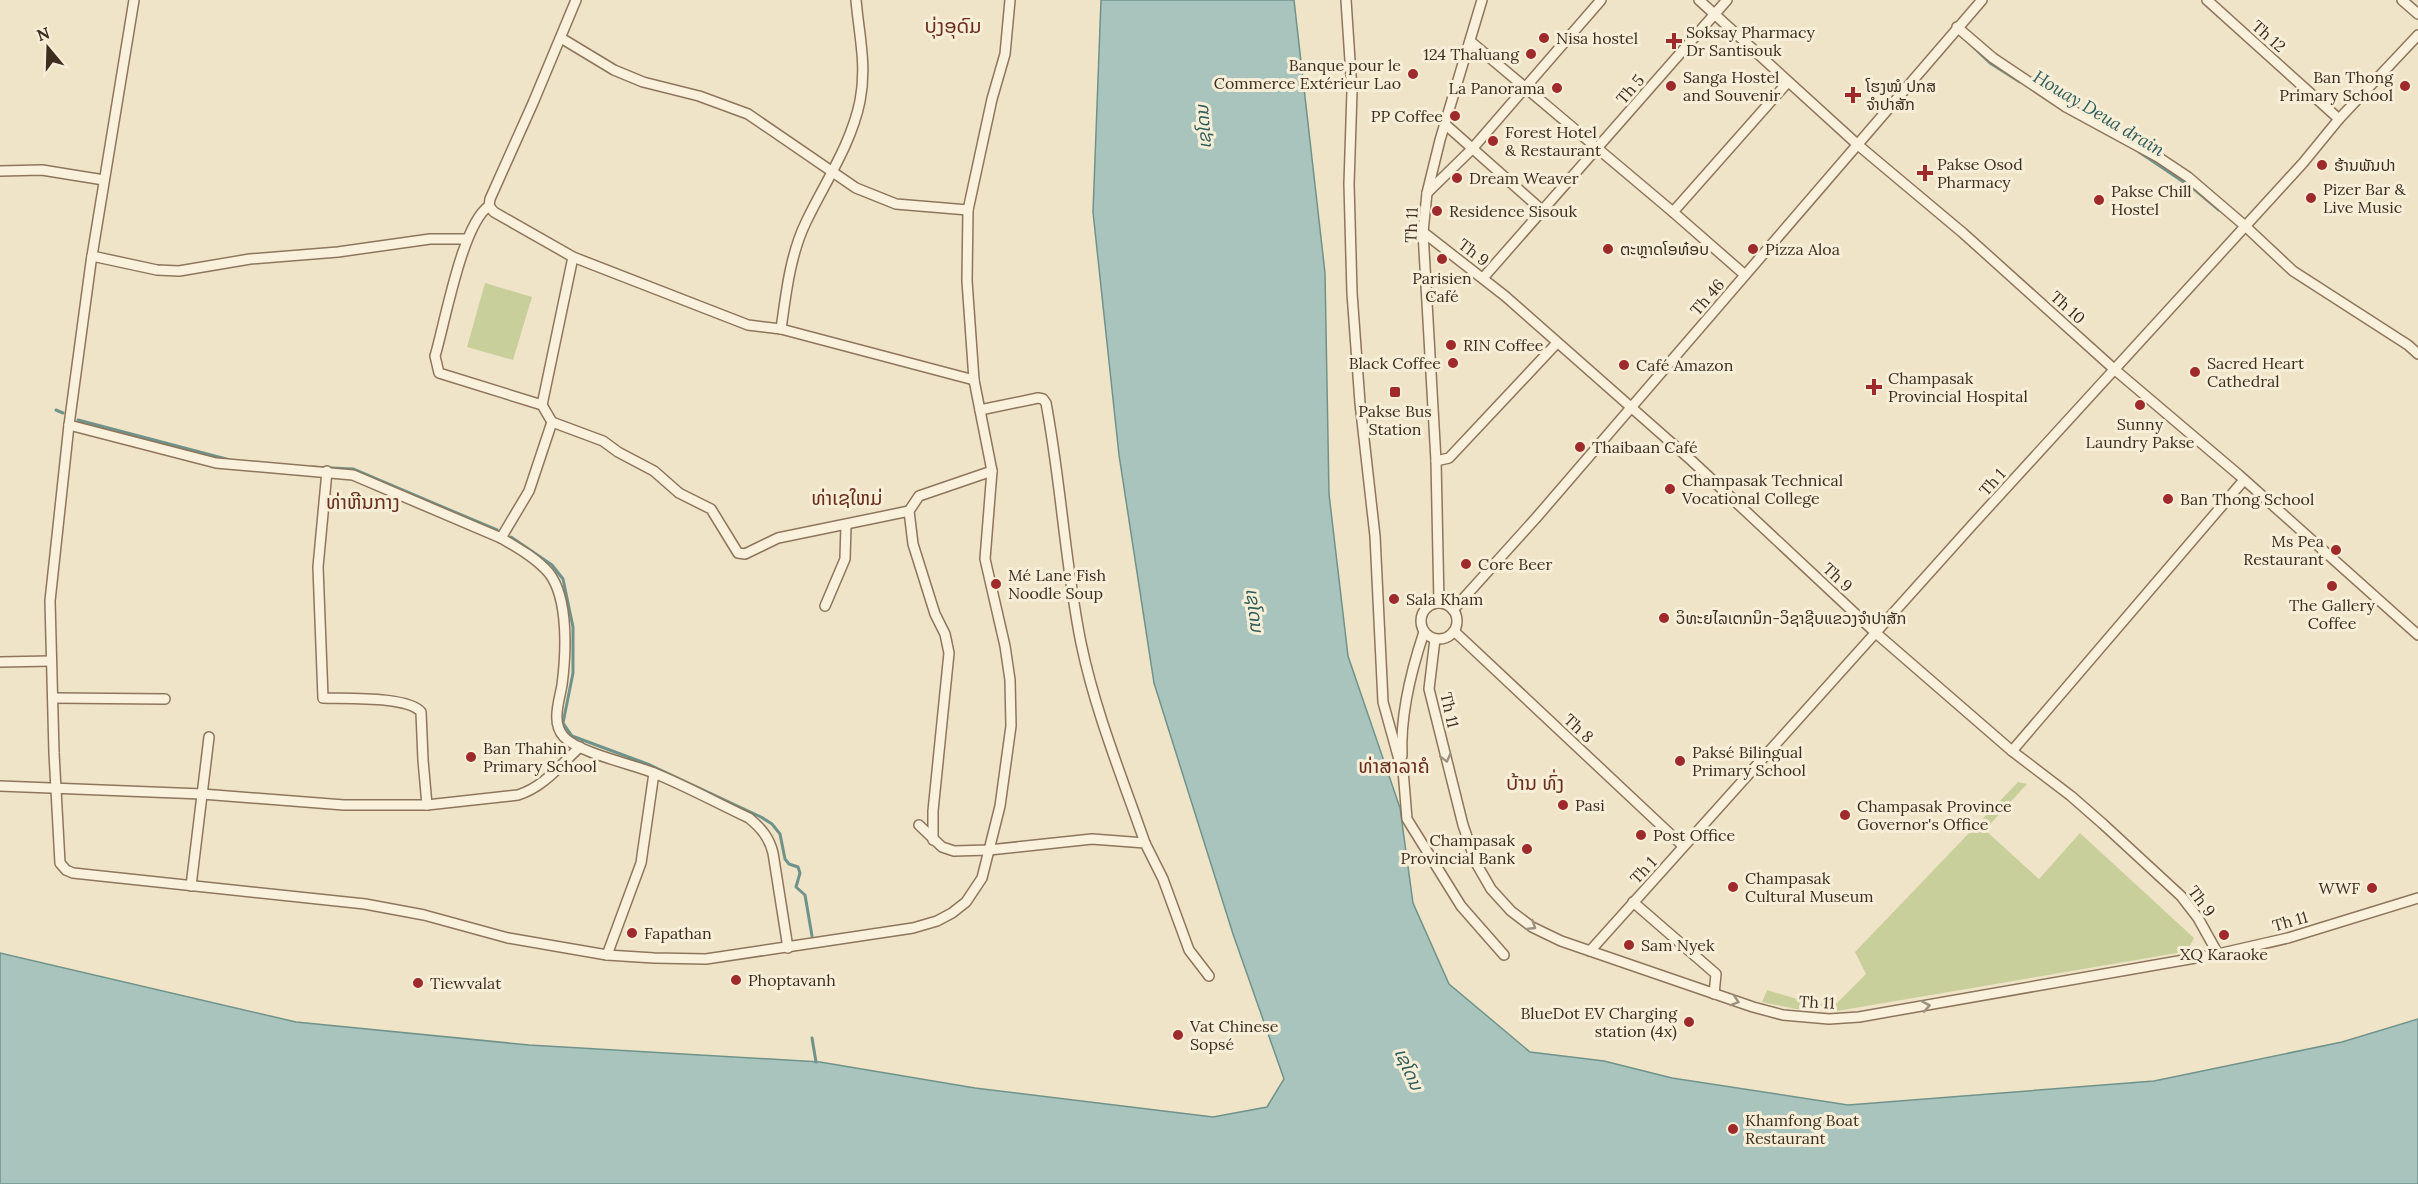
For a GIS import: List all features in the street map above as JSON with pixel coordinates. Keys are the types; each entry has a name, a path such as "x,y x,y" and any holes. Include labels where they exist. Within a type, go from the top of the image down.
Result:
{"street":[{"path":"134,0 92,256 69,425 50,601 60,862 66,870 365,904 424,915 508,938 607,955 706,958 788,948 913,928 937,921 966,902 982,878 1000,806 1011,726 1010,680 1005,646 985,559 992,471 974,380 967,281 968,210 992,99 1005,54 1010,0"},
{"path":"542,405 444,376 436,368 435,356 467,239 482,211 489,206 490,199 576,0"},
{"path":"781,330 795,249 805,223 851,132 860,102 864,77 864,51 856,0"},
{"path":"1346,0 1352,91 1349,184 1352,293 1360,403 1375,536 1383,702 1403,774"},
{"name":"Th 11","path":"1439,603 1436,461 1424,232 1427,193 1482,0"},
{"path":"1427,193 1472,149 1601,0"},
{"name":"Th 10","path":"1699,0 1858,145 1963,233 2114,369 2244,480 2418,635"},
{"name":"Th 5","path":"1483,278 1727,0"},
{"name":"Th 46","path":"1453,610 1536,518 1982,0"},
{"name":"Th 12","path":"2207,0 2339,119"},
{"path":"2402,0 2418,14"},
{"path":"1957,27 1993,58 2066,107 2158,157 2188,177 2293,271 2408,345 2418,354"},
{"name":"Th 1","path":"1590,951 2244,225 2303,163 2339,119 2418,35"},
{"path":"561,38 614,70 643,82 699,96 748,114 856,188 896,204 968,210"},
{"path":"1470,41 1674,212 1745,275"},
{"path":"1674,212 1788,82"},
{"path":"1446,125 1543,211"},
{"path":"0,171 42,170 104,180"},
{"path":"489,206 494,212 573,257 748,325 781,330 974,380"},
{"name":"Th 9","path":"1424,232 1483,278 1631,406 1877,634 2012,751 2071,796 2181,896 2198,918 2218,954"},
{"path":"92,256 157,270 179,272 250,259 338,252 430,239 467,239"},
{"path":"573,257 542,405 552,422 603,441 618,452 654,471 679,493 711,509 738,553 745,554 778,538 909,512"},
{"path":"1436,461 1449,458 1557,343"},
{"path":"980,410 1038,398 1043,399 1046,403 1054,446 1072,584 1092,691 1145,843 1163,879 1189,950 1209,976"},
{"path":"501,538 529,491 552,422"},
{"path":"69,425 216,463 353,475 501,538 536,561 550,575 558,593 566,648 557,719 559,730 566,739 580,747 654,773 749,818 762,829 770,840 773,853 788,948"},
{"path":"327,471 318,567 324,698 385,701 417,708 421,712 427,805"},
{"path":"933,840 933,811 949,653 945,634 935,614 913,544 909,512 919,496 992,471"},
{"path":"2012,751 2244,480"},
{"path":"825,606 845,560 846,525"},
{"path":"1439,603 1453,610 1457,619 1454,631 1447,637 1435,639 1424,632 1421,626 1422,614 1427,607 1439,603"},
{"name":"Th 8","path":"1454,631 1683,846"},
{"path":"1424,632 1409,684 1401,740 1407,819 1461,906 1503,955"},
{"name":"Th 11","path":"1435,639 1430,689 1462,825 1476,862 1491,889 1511,911 1532,927 1590,951 1714,994 1784,1015 1829,1019 1859,1017 2218,954 2289,938 2418,898"},
{"path":"0,662 51,661"},
{"path":"53,698 165,699"},
{"path":"191,886 209,737"},
{"path":"0,786 202,795 344,805 427,805 518,795 531,791 543,784 580,747"},
{"path":"607,955 641,863 654,773"},
{"path":"919,825 942,847 954,851 989,850 1092,839 1145,843"},
{"path":"1633,902 1716,974 1714,994"}],"green space":[{"path":"485,283 532,297 513,360 467,347"},
{"path":"2018,782 2027,784 1985,830 2039,879 2080,833 2194,938 2190,946 2177,953 1837,1011 1836,1004 1866,974 1855,952"},
{"path":"1767,990 1797,999 1820,1001 1820,1004 1828,1006 1827,1010 1796,1009 1762,1002"}],"water":[{"name":"ເຊໂດນ","path":"1101,0 1294,0 1325,273 1329,494 1348,656 1400,808 1413,903 1449,984 1530,1052 1604,1061 1672,1078 1848,1105 2154,1081 2342,1042 2418,1019 2418,1184 0,1184 0,953 296,1022 529,1045 820,1062 975,1088 1213,1117 1267,1107 1284,1079 1233,934 1154,683 1119,455 1093,212"}],"waterway":[{"name":"Houay Deua drain","path":"1968,42 1990,63 2020,82"},
{"name":"Houay Deua drain","path":"2139,152 2194,189 2219,210"},
{"path":"56,410 63,413"},
{"path":"78,420 230,460"},
{"path":"311,467 353,469 497,530"},
{"path":"511,537 552,565 563,579 573,627 573,673 563,723 572,736 650,765 772,824 780,834 785,859 789,864 798,867 800,873 796,887 805,895 812,936"},
{"path":"812,1038 816,1062"}],"place":[{"name":"Nisa hostel","path":"1544,38"},
{"name":"Soksay Pharmacy Dr Santisouk","path":"1674,41"},
{"name":"124 Thaluang","path":"1531,54"},
{"name":"Banque pour le Commerce Extérieur Lao","path":"1413,74"},
{"name":"Sanga Hostel and Souvenir","path":"1671,86"},
{"name":"Ban Thong Primary School","path":"2405,86"},
{"name":"La Panorama","path":"1557,88"},
{"name":"ໂຮງໝໍ ປກສ ຈຳປາສັກ","path":"1853,95"},
{"name":"PP Coffee","path":"1455,116"},
{"name":"Forest Hotel & Restaurant","path":"1493,141"},
{"name":"ຮ້ານພັນປາ","path":"2322,165"},
{"name":"Pakse Osod Pharmacy","path":"1925,173"},
{"name":"Dream Weaver","path":"1457,178"},
{"name":"Pizer Bar & Live Music","path":"2311,198"},
{"name":"Pakse Chill Hostel","path":"2099,200"},
{"name":"Residence Sisouk","path":"1437,211"},
{"name":"ຕະຫຼາດໂອທ໋ອບ","path":"1608,249"},
{"name":"Pizza Aloa","path":"1753,249"},
{"name":"Parisien Café","path":"1442,259"},
{"name":"RIN Coffee","path":"1451,345"},
{"name":"Black Coffee","path":"1453,363"},
{"name":"Café Amazon","path":"1624,365"},
{"name":"Sacred Heart Cathedral","path":"2195,372"},
{"name":"Champasak Provincial Hospital","path":"1874,387"},
{"name":"Pakse Bus Station","path":"1395,392"},
{"name":"Sunny Laundry Pakse","path":"2140,405"},
{"name":"Thaibaan Café","path":"1580,447"},
{"name":"Champasak Technical Vocational College","path":"1670,489"},
{"name":"Ban Thong School","path":"2168,499"},
{"name":"Ms Pea Restaurant","path":"2336,550"},
{"name":"Core Beer","path":"1466,564"},
{"name":"Mé Lane Fish Noodle Soup","path":"996,584"},
{"name":"The Gallery Coffee","path":"2332,586"},
{"name":"Sala Kham","path":"1394,599"},
{"name":"ວິທະຍໄລເຕກນິກ-ວິຊາຊີບແຂວງຈໍາປາສັກ","path":"1664,618"},
{"name":"Ban Thahin Primary School","path":"471,757"},
{"name":"Paksé Bilingual Primary School","path":"1680,761"},
{"name":"Pasi","path":"1563,805"},
{"name":"Champasak Province Governor's Office","path":"1845,815"},
{"name":"Post Office","path":"1641,835"},
{"name":"Champasak Provincial Bank","path":"1527,849"},
{"name":"Champasak Cultural Museum","path":"1733,887"},
{"name":"WWF","path":"2372,888"},
{"name":"Fapathan","path":"632,933"},
{"name":"XQ Karaoke","path":"2224,935"},
{"name":"Sam Nyek","path":"1629,945"},
{"name":"Phoptavanh","path":"736,980"},
{"name":"Tiewvalat","path":"418,983"},
{"name":"BlueDot EV Charging station (4x)","path":"1689,1022"},
{"name":"Vat Chinese Sopsé","path":"1178,1035"},
{"name":"Khamfong Boat Restaurant","path":"1733,1129"}],"district":[{"name":"ບຸ່ງອຸດົມ","path":"953,25"},
{"name":"ທ່າເຊໃຫມ່","path":"847,497"},
{"name":"ທ່າຫີນກາງ","path":"363,501"},
{"name":"ທ່າສາລາຄໍ","path":"1394,765"},
{"name":"ບ້ານ ທົ່ງ","path":"1535,782"}]}
